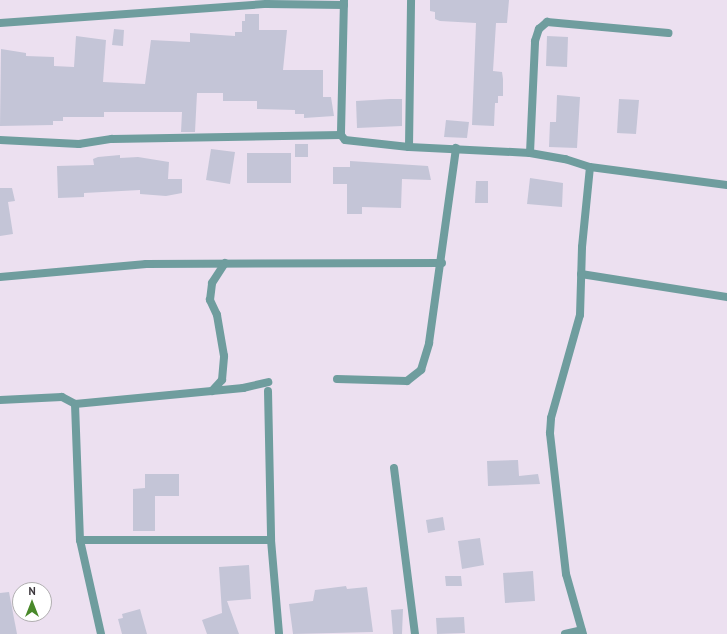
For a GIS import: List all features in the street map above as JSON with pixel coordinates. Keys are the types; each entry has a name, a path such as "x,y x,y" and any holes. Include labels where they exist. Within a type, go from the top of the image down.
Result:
{"street":[{"path":"409,147 411,0"},
{"path":"0,23 267,4 344,2 341,135"},
{"path":"530,153 535,41 539,29 547,22 669,33"},
{"path":"0,140 79,144 112,139 341,135 352,142 409,147 456,148 530,153 560,158 590,167 727,185"},
{"path":"337,379 407,381 421,370 429,343 442,262 456,148"},
{"path":"565,634 583,632 566,574 550,433 551,418 580,315 581,274 590,167"},
{"path":"0,277 146,264 442,262"},
{"path":"212,391 222,380 224,356 217,315 210,300 212,283 225,263"},
{"path":"581,274 727,297"},
{"path":"0,400 62,397 75,404 212,391 268,382"},
{"path":"268,391 271,540 279,634"},
{"path":"75,404 80,540 101,634"},
{"path":"394,468 415,634"},
{"path":"80,540 271,540"}],"building":[{"path":"430,0 509,0 507,23 496,23 493,71 502,72 503,96 498,96 498,103 495,103 494,126 472,125 476,23 440,21 435,19 435,12 430,11"},
{"path":"245,14 259,14 259,30 287,30 283,70 323,70 323,97 331,97 334,116 304,118 304,114 295,114 295,110 257,109 257,101 223,101 223,93 197,93 195,132 181,132 182,112 104,112 104,117 63,117 63,121 53,121 53,125 0,126 1,49 26,53 26,56 54,57 54,66 74,67 76,36 106,40 103,82 145,84 151,40 190,42 190,33 235,36 235,32 242,32 242,21 245,21"},
{"path":"114,29 124,30 123,46 112,45"},
{"path":"547,36 568,37 567,67 546,66"},
{"path":"557,95 580,97 577,148 549,147 550,122 556,122"},
{"path":"402,99 402,126 357,128 356,101"},
{"path":"619,99 639,100 636,134 617,133"},
{"path":"446,120 469,122 467,138 444,137"},
{"path":"295,144 308,144 308,157 295,157"},
{"path":"211,149 235,152 230,184 206,180"},
{"path":"247,153 291,153 291,183 247,183"},
{"path":"120,155 120,158 138,157 169,162 168,179 182,179 182,193 166,196 140,194 140,190 84,193 84,197 58,198 57,166 94,165 93,159 98,157"},
{"path":"350,161 428,166 431,180 402,179 401,208 362,207 362,214 347,214 347,184 333,184 333,167 350,167"},
{"path":"530,178 563,183 562,207 527,204"},
{"path":"476,181 488,181 488,203 475,203"},
{"path":"0,188 12,188 15,201 8,202 13,234 0,236"},
{"path":"518,460 519,476 538,474 540,484 488,486 487,461"},
{"path":"145,474 179,474 179,496 155,496 155,531 133,531 133,489 145,488"},
{"path":"443,517 445,530 428,533 426,520"},
{"path":"480,538 484,565 462,569 458,541"},
{"path":"249,565 251,599 227,601 239,634 207,634 202,620 222,613 219,567"},
{"path":"533,571 535,601 505,603 503,573"},
{"path":"445,576 461,576 462,586 446,586"},
{"path":"346,586 347,589 367,587 373,632 293,634 289,604 313,601 315,590"},
{"path":"9,592 12,608 12,622 15,622 17,634 0,634 0,593"},
{"path":"140,609 147,634 122,634 118,619 123,618 122,614"},
{"path":"403,609 402,634 393,634 391,610"},
{"path":"464,617 465,633 437,634 436,618"}]}
